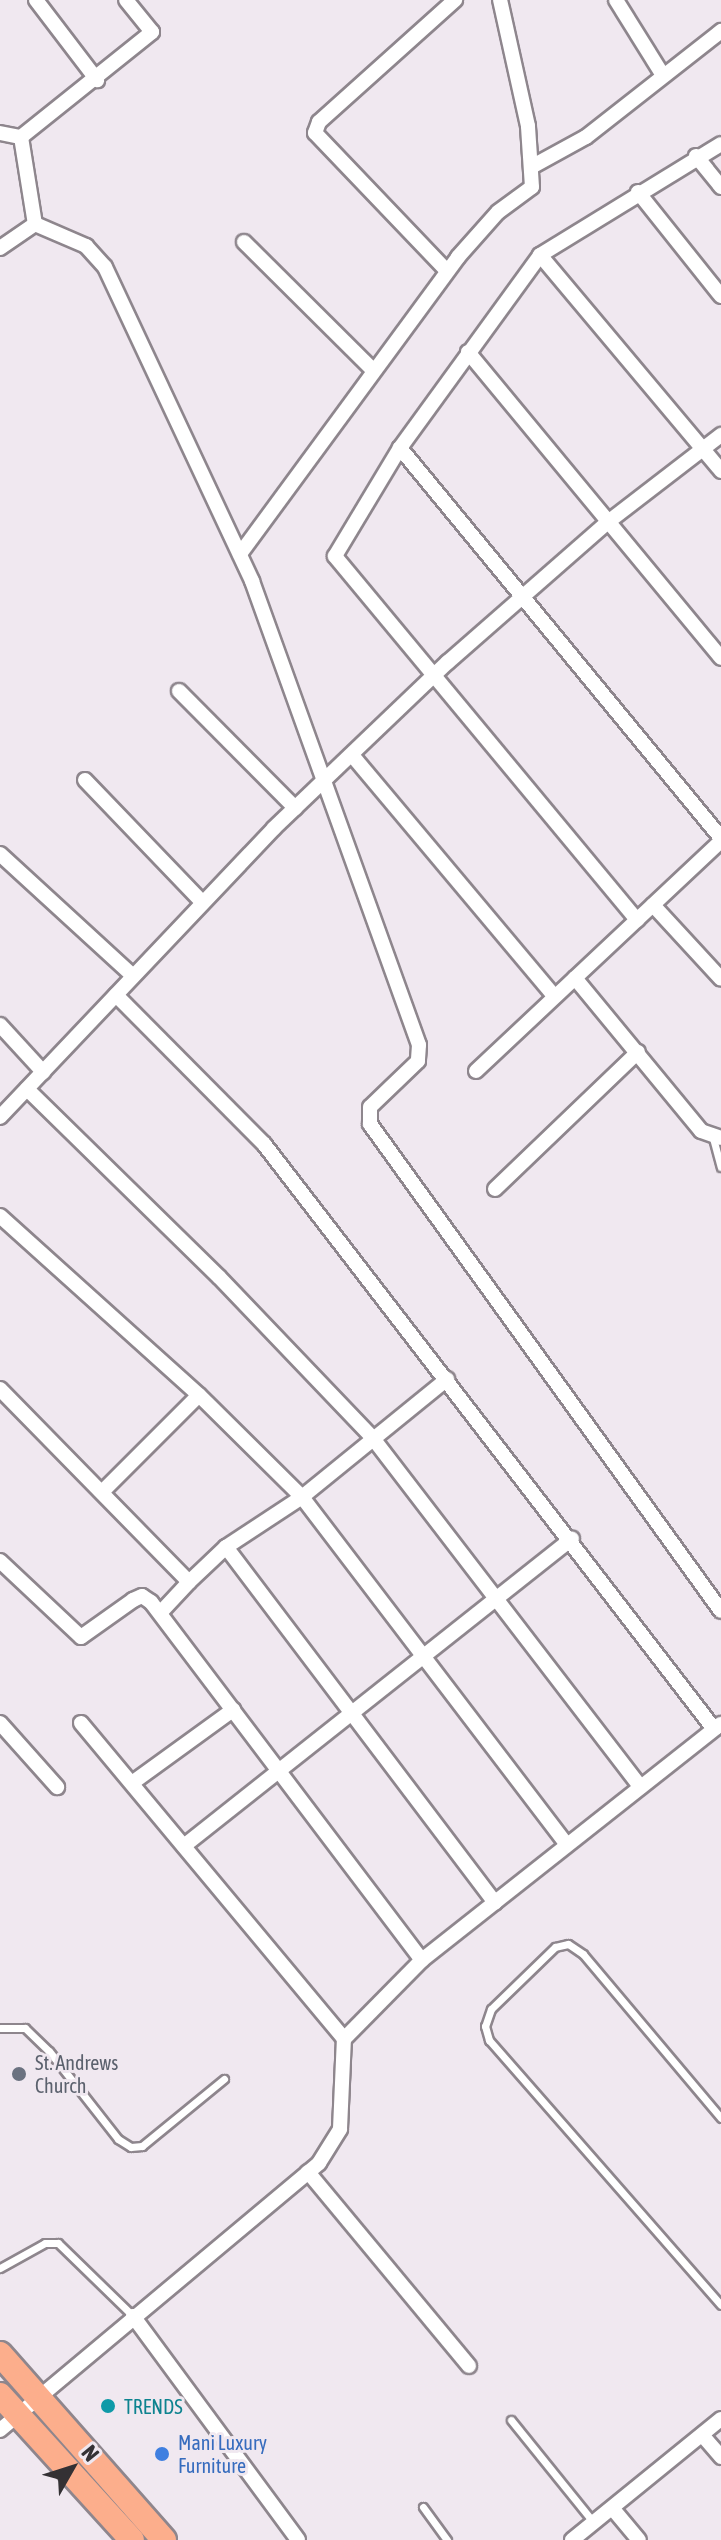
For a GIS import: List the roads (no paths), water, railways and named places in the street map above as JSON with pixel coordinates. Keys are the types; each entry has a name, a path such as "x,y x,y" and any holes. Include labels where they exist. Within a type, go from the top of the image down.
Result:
{"highway":[{"path":"0,2354 164,2540"},
{"path":"0,2395 9,2423 132,2540"}],"street":[{"path":"36,0 97,80"},
{"path":"0,133 21,137 97,80 152,32 126,0"},
{"path":"447,271 315,133 319,122 455,0"},
{"path":"240,554 372,369 447,271 498,212 532,187 533,166 500,0"},
{"path":"616,0 662,74"},
{"path":"533,166 586,137 662,74 721,31"},
{"path":"21,137 35,224"},
{"path":"637,920 335,556 400,448 540,255 696,156 721,144"},
{"path":"696,156 721,187"},
{"path":"638,192 721,296"},
{"path":"35,224 86,246 105,267 240,554 419,1045 418,1061 370,1107 370,1124 721,1611"},
{"path":"0,248 35,224"},
{"path":"244,242 372,369"},
{"path":"540,255 721,471"},
{"path":"468,352 721,658"},
{"path":"0,1117 295,808 434,675 608,522 721,435"},
{"path":"400,448 524,595 721,839 476,1071"},
{"path":"179,691 295,808"},
{"path":"352,755 554,996"},
{"path":"85,780 203,903"},
{"path":"0,854 133,976"},
{"path":"653,905 721,979"},
{"path":"575,978 717,1138"},
{"path":"9,2423 308,2172 340,2129 344,2039 422,1960 718,1727 264,1144 116,995"},
{"path":"0,1025 43,1072"},
{"path":"495,1189 638,1052"},
{"path":"27,1089 219,1277 372,1437 499,1598 641,1787"},
{"path":"0,1216 199,1395 302,1497 567,1845"},
{"path":"160,1613 226,1547 302,1497 447,1379"},
{"path":"0,1389 104,1490 189,1582"},
{"path":"104,1490 199,1395"},
{"path":"184,1846 349,1712 425,1657 572,1539"},
{"path":"226,1547 495,1903"},
{"path":"0,1561 81,1637 142,1596 160,1613 422,1960"},
{"path":"132,1783 233,1710"},
{"path":"0,1723 57,1787"},
{"path":"81,1723 344,2039"},
{"path":"308,2172 469,2366"},
{"path":"133,2316 298,2540"},
{"path":"572,2540 721,2419"},
{"path":"703,2436 721,2457"},
{"path":"613,2509 639,2540"}],"lane":[{"path":"717,1138 721,1167"},
{"path":"721,2118 583,1954 568,1944 555,1947 491,2009 485,2026 489,2040 721,2305"},
{"path":"0,2028 25,2028 49,2051 118,2139 131,2147 142,2146 224,2079"},
{"path":"0,2268 45,2243 58,2243 133,2316"},
{"path":"511,2420 594,2523"},
{"path":"423,2507 447,2540"}],"place":[{"name":"St. Andrews Church","path":"19,2074"},
{"name":"TRENDS","path":"108,2406"},
{"name":"Mani Luxury Furniture","path":"162,2454"}]}
